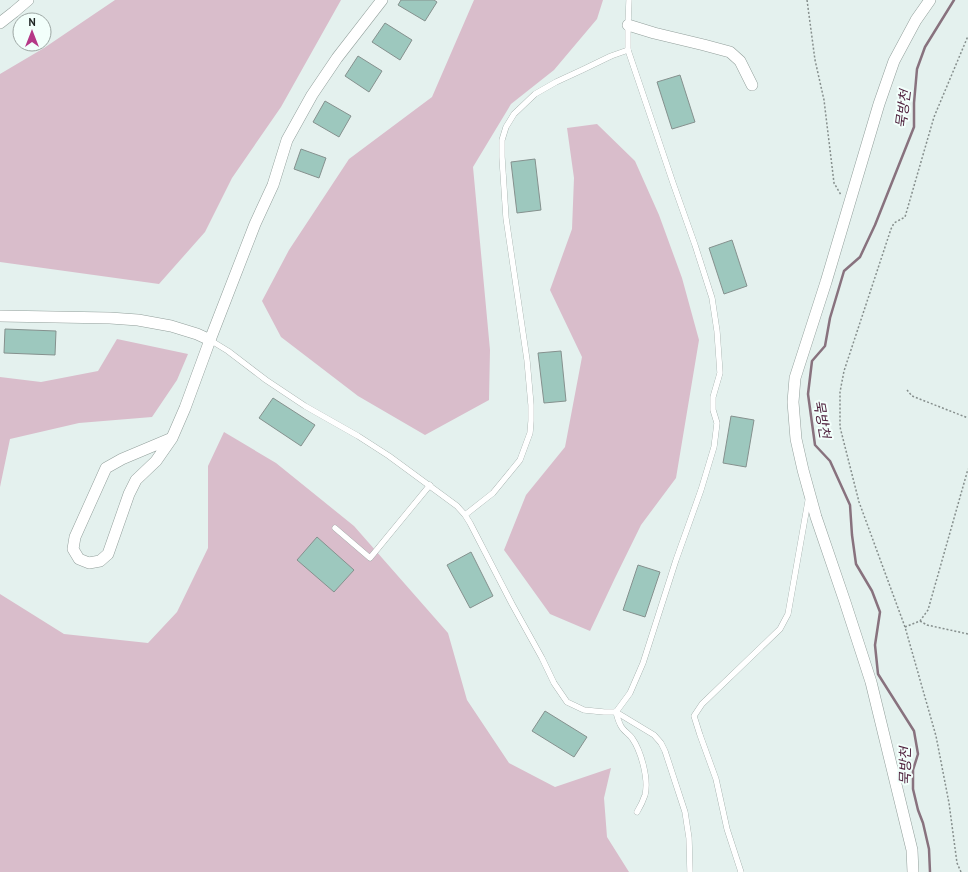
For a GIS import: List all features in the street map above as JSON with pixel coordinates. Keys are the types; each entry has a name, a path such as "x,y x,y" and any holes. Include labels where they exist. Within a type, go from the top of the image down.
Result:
{"street":[{"path":"0,22 28,0"},
{"path":"172,438 122,459 106,468 74,537 73,549 79,559 89,563 100,561 108,554 129,494 136,480 156,461 172,438 250,239 273,185 287,140 312,95 337,58 382,0"},
{"path":"913,872 912,850 871,682 809,494 796,439 793,402 795,378 826,282 879,104 894,61 916,20 930,0"},
{"path":"628,25 730,52 740,61 752,85"},
{"path":"0,316 138,320 170,326 197,334 210,340"}],"lane":[{"path":"616,712 630,693 643,663 676,560 701,490 714,447 717,423 713,410 713,397 720,373 717,331 712,298 695,244 670,176 628,50 629,0"},
{"path":"465,515 493,493 520,460 528,439 531,421 527,360 506,218 502,140 506,127 514,114 535,94 556,82 611,56 628,50"},
{"path":"210,340 228,351 266,380 292,397 389,456 457,506 470,523 554,683 567,702 584,710 616,712 654,735 661,743 685,812 689,838 690,872"},
{"path":"335,528 370,558 430,485"},
{"path":"741,872 727,829 716,779 694,716 702,704 780,629 788,614 809,494"},
{"path":"616,712 620,725 632,739 643,764 646,780 645,794 637,812"}],"path":[{"path":"807,0 814,60 824,100 834,183 842,198 851,199"},
{"path":"961,872 957,863 949,803 936,736 905,627 859,502 840,427 840,392 844,371 891,229 894,223 905,217 934,117 968,36"},
{"path":"907,390 912,396 968,418"},
{"path":"905,627 920,621 928,610 968,469"},
{"path":"920,621 927,625 968,634"}],"shaded area":[{"path":"115,0 341,0 281,107 232,178 205,232 159,284 0,262 0,74 37,52 52,52 52,43"},
{"path":"474,0 603,0 597,19 554,70 511,104 473,167 490,350 489,400 425,435 358,396 281,337 262,301 289,250 349,159 432,97"},
{"path":"597,124 635,161 659,215 682,278 699,340 676,478 641,525 590,631 550,614 504,550 526,495 565,447 582,357 550,290 572,229 574,178 567,128"},
{"path":"117,339 188,354 177,380 152,417 79,423 10,439 0,487 0,377 41,382 98,371"},
{"path":"224,432 276,463 354,526 448,633 467,700 509,763 555,787 611,768 604,798 607,837 629,872 0,872 0,594 64,634 148,643 177,612 208,548 208,466"}],"building":[{"path":"401,0 434,0 437,2 425,21 398,5"},
{"path":"385,23 412,40 400,60 372,42"},
{"path":"358,56 382,71 369,92 345,76"},
{"path":"680,75 695,122 672,129 657,82"},
{"path":"325,101 351,116 339,137 313,122"},
{"path":"301,149 326,158 319,178 294,169"},
{"path":"535,159 541,210 517,213 511,162"},
{"path":"732,240 747,286 724,294 709,248"},
{"path":"5,329 56,331 55,355 4,353"},
{"path":"561,351 566,401 544,403 538,353"},
{"path":"273,398 315,425 301,446 259,418"},
{"path":"731,416 754,420 746,467 723,463"},
{"path":"317,537 354,570 334,592 297,560"},
{"path":"471,552 493,596 470,608 447,565"},
{"path":"638,565 660,572 645,617 623,610"},
{"path":"545,711 587,737 574,757 532,731"}],"waterway":[{"name":"묵방천","path":"930,872 929,849 913,789 913,770 918,754 914,731 878,674 875,645 880,612 872,591 856,564 850,505 830,461 815,445 808,394 812,361 825,346 830,318 844,271 860,257 875,225 914,127 914,103 917,69 925,47 954,0"}]}
